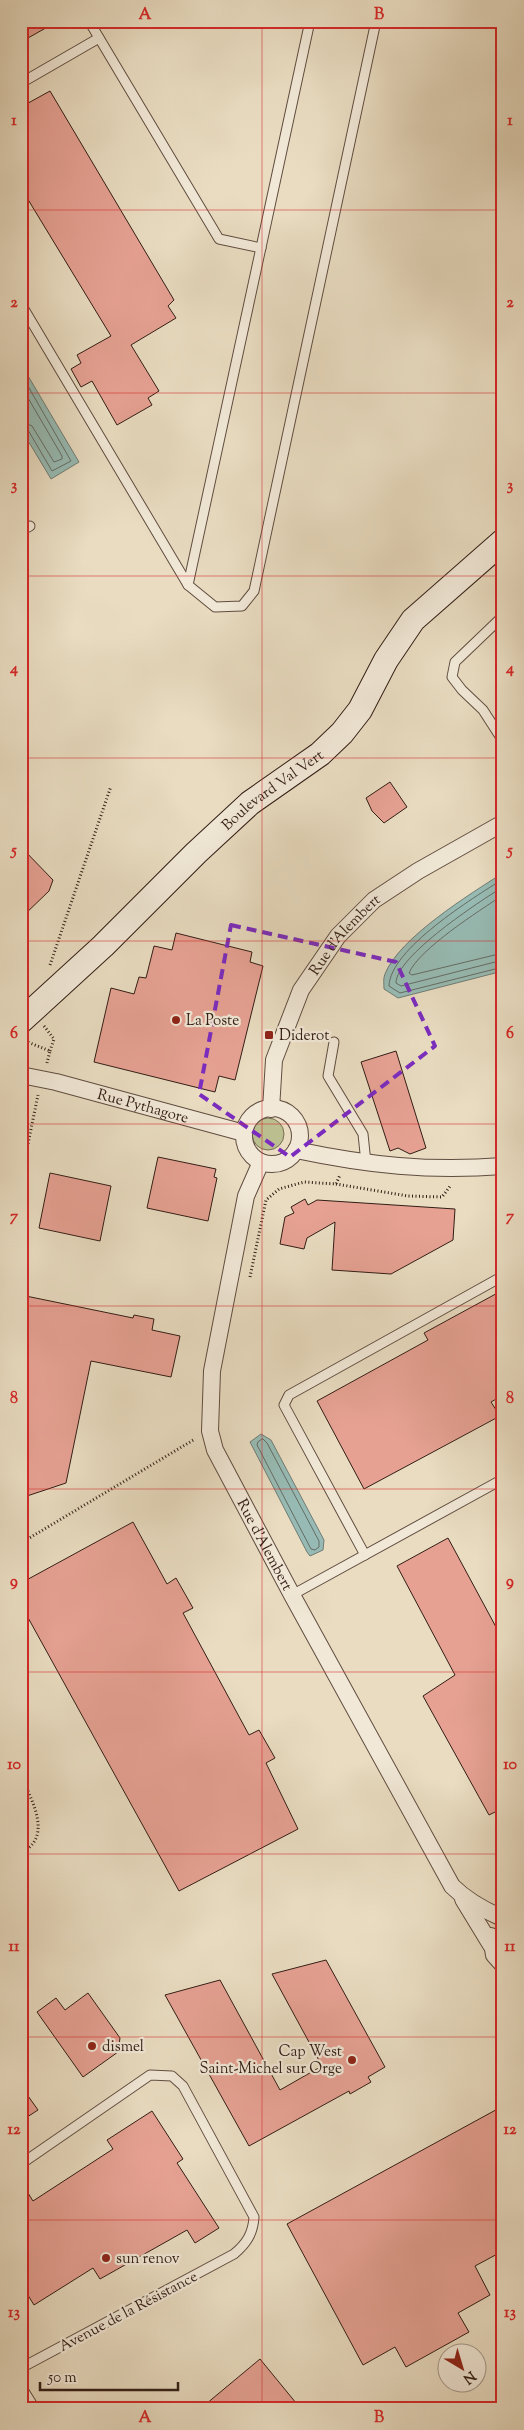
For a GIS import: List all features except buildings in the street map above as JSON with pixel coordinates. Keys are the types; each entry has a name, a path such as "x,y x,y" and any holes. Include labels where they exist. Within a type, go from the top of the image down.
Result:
{"street":[{"name":"Boulevard Val Vert","path":"21,1021 103,946 196,852 250,803 320,754 342,733 360,710 386,660 413,620 503,541"},
{"name":"Rue d'Alembert","path":"271,1109 274,1060 301,990 338,936 374,900 418,870 503,823"},
{"name":"Rue Pythagore","path":"21,1074 42,1078 244,1133"},
{"path":"271,1109 281,1110 295,1121 300,1138 296,1150 287,1160 278,1163 261,1162 248,1151 244,1133 250,1118 256,1113 271,1109"},
{"path":"296,1150 366,1163 424,1169 464,1169 503,1166"},
{"name":"Rue d'Alembert","path":"261,1162 246,1196 212,1371 210,1431 215,1450 292,1595 452,1886 461,1895 491,1946 494,1955 503,1965"},
{"name":"Rue d'Alembert","path":"461,1895 501,1916 494,1925 491,1946"},
{"path":"21,2393 31,2409"}],"lane":[{"path":"89,21 219,239 261,248"},
{"path":"188,585 310,21"},
{"path":"21,304 188,585 215,607 242,606 254,591 376,21"},
{"path":"21,83 99,38"},
{"path":"21,531 30,526"},
{"path":"503,616 455,662 452,678 483,710 503,741"},
{"path":"334,1042 328,1076 363,1134 366,1163"},
{"path":"365,1555 284,1405 289,1395 503,1276"},
{"path":"292,1595 503,1479"},
{"name":"Avenue de la Résistance","path":"21,2164 150,2075 172,2076 183,2086 254,2217 250,2235 245,2245 234,2254 21,2368"}],"path":[{"path":"45,969 51,963 111,786"},
{"path":"21,1039 50,1051 42,1078 21,1178"},
{"path":"336,1184 408,1196 442,1197 464,1169"},
{"path":"21,1775 40,1819 37,1836 28,1850 21,1853"}],"highlighted area":[{"path":"231,925 396,962 435,1046 290,1157 199,1094"}],"green space":[{"path":"268,1118 280,1122 284,1134 280,1146 268,1150 256,1146 252,1134 256,1122"}],"water":[{"path":"21,364 79,462 51,479 21,429"},
{"path":"503,873 503,971 398,998 384,989 385,974 393,960 405,946 437,918"},
{"path":"261,1434 271,1440 324,1540 323,1550 310,1556 307,1552 250,1442"}],"place":[{"name":"La Poste","path":"176,1020"},
{"name":"Diderot","path":"269,1035"},
{"name":"dismel","path":"92,2046"},
{"name":"Cap West Saint-Michel sur Orge","path":"352,2060"},
{"name":"sun renov","path":"106,2258"}]}
